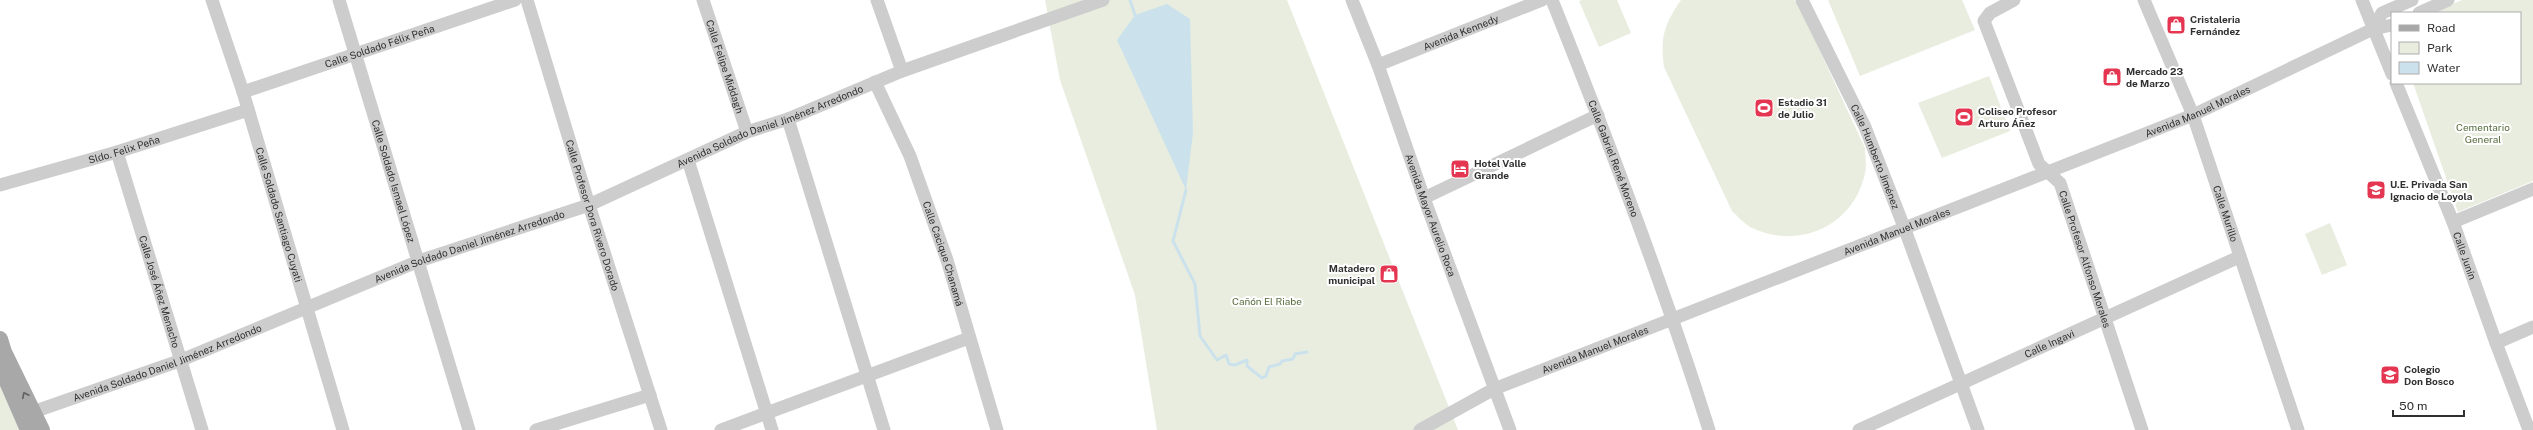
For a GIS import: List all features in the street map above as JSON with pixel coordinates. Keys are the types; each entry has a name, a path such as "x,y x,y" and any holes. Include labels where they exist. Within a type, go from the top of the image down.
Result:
{"main road":[{"path":"0,339 4,352 42,430"},
{"path":"0,365 28,430"}],"street":[{"name":"Calle Soldado Santiago Cuyati","path":"212,0 243,92 343,430"},
{"name":"Calle Soldado Ismael López","path":"339,0 469,430"},
{"name":"Calle Soldado Félix Peña","path":"243,92 516,0"},
{"name":"Calle Profesor Dora Rivero Dorado","path":"528,0 589,205 661,430"},
{"name":"Calle Felipe Middagh","path":"703,0 747,132"},
{"path":"878,0 902,71"},
{"name":"Avenida Soldado Daniel Jiménez Arredondo","path":"33,412 179,361 307,306 419,261 589,205 747,132 788,119 902,71 1103,0"},
{"name":"Avenida Mayor Aurelio Roca","path":"1352,0 1378,64 1424,198 1510,430"},
{"name":"Avenida Kennedy","path":"1378,64 1542,0"},
{"name":"Calle Gabriel René Moreno","path":"1552,0 1598,115 1674,318 1709,430"},
{"name":"Calle Humberto Jiménez","path":"1802,0 1865,127 1904,227 1978,430"},
{"name":"Calle Profesor Alfonso Morales","path":"2014,0 1990,13 1984,21 2039,164 2060,183 2142,430"},
{"name":"Calle Murillo","path":"2144,0 2193,115 2239,257 2298,430"},
{"path":"2362,0 2391,72"},
{"name":"Avenida Manuel Morales","path":"2373,28 2382,13 2412,0"},
{"path":"2421,12 2448,0"},
{"name":"Avenida Manuel Morales","path":"1420,430 1494,389 2193,115 2373,28 2391,25"},
{"name":"Calle Cacique Chanamá","path":"875,82 910,156 947,260 997,430"},
{"name":"Calle Junín","path":"2396,84 2453,222 2529,430"},
{"name":"Sldo. Felix Peña","path":"0,185 117,152 248,110"},
{"path":"1424,198 1598,115"},
{"path":"788,119 884,430"},
{"name":"Calle José Áñez Menacho","path":"117,152 179,361 202,430"},
{"path":"688,160 772,430"},
{"path":"2453,222 2533,189"},
{"name":"Calle Ingavi","path":"1859,430 2104,317 2239,257"},
{"path":"2496,343 2533,327"},
{"path":"721,430 969,338"},
{"path":"536,430 650,394"}],"green space":[{"name":"Cañón El Riabe","path":"1045,0 1287,0 1458,430 1157,430 1135,295 1060,80"},
{"path":"1617,0 1631,33 1599,47 1579,1"},
{"name":"Estadio 31 de Julio","path":"1681,0 1794,0 1798,4 1865,148 1866,170 1859,192 1849,207 1836,220 1821,229 1805,234 1787,236 1768,234 1750,227 1732,211 1664,67 1663,39 1667,24"},
{"path":"1828,0 1962,0 1975,30 1860,76"},
{"name":"Cementario General","path":"2462,0 2533,0 2533,181 2458,212 2413,84 2521,84 2521,12 2432,12"},
{"name":"Coliseo Profesor Arturo Áñez","path":"1989,76 2010,131 1942,158 1918,103"},
{"path":"2330,223 2347,265 2322,275 2305,234"},
{"path":"0,365 33,430 0,430"}],"water":[{"path":"1167,4 1190,19 1193,133 1186,190 1117,40 1135,15"}],"waterway":[{"path":"1130,0 1135,15"},
{"path":"1186,190 1173,241 1195,284 1200,336 1217,360 1226,355 1229,364 1235,365 1247,360 1247,366 1262,378 1266,376 1269,367 1280,364 1282,361 1293,359 1295,354 1307,352"}],"place":[{"name":"Cristaleria Fernández","path":"2176,25"},
{"name":"Mercado 23 de Marzo","path":"2112,77"},
{"name":"Estadio 31 de Julio","path":"1764,108"},
{"name":"Coliseo Profesor Arturo Áñez","path":"1964,117"},
{"name":"Hotel Valle Grande","path":"1460,169"},
{"name":"U.E. Privada San Ignacio de Loyola","path":"2376,190"},
{"name":"Matadero municipal","path":"1389,274"},
{"name":"Colegio Don Bosco","path":"2390,375"}]}
